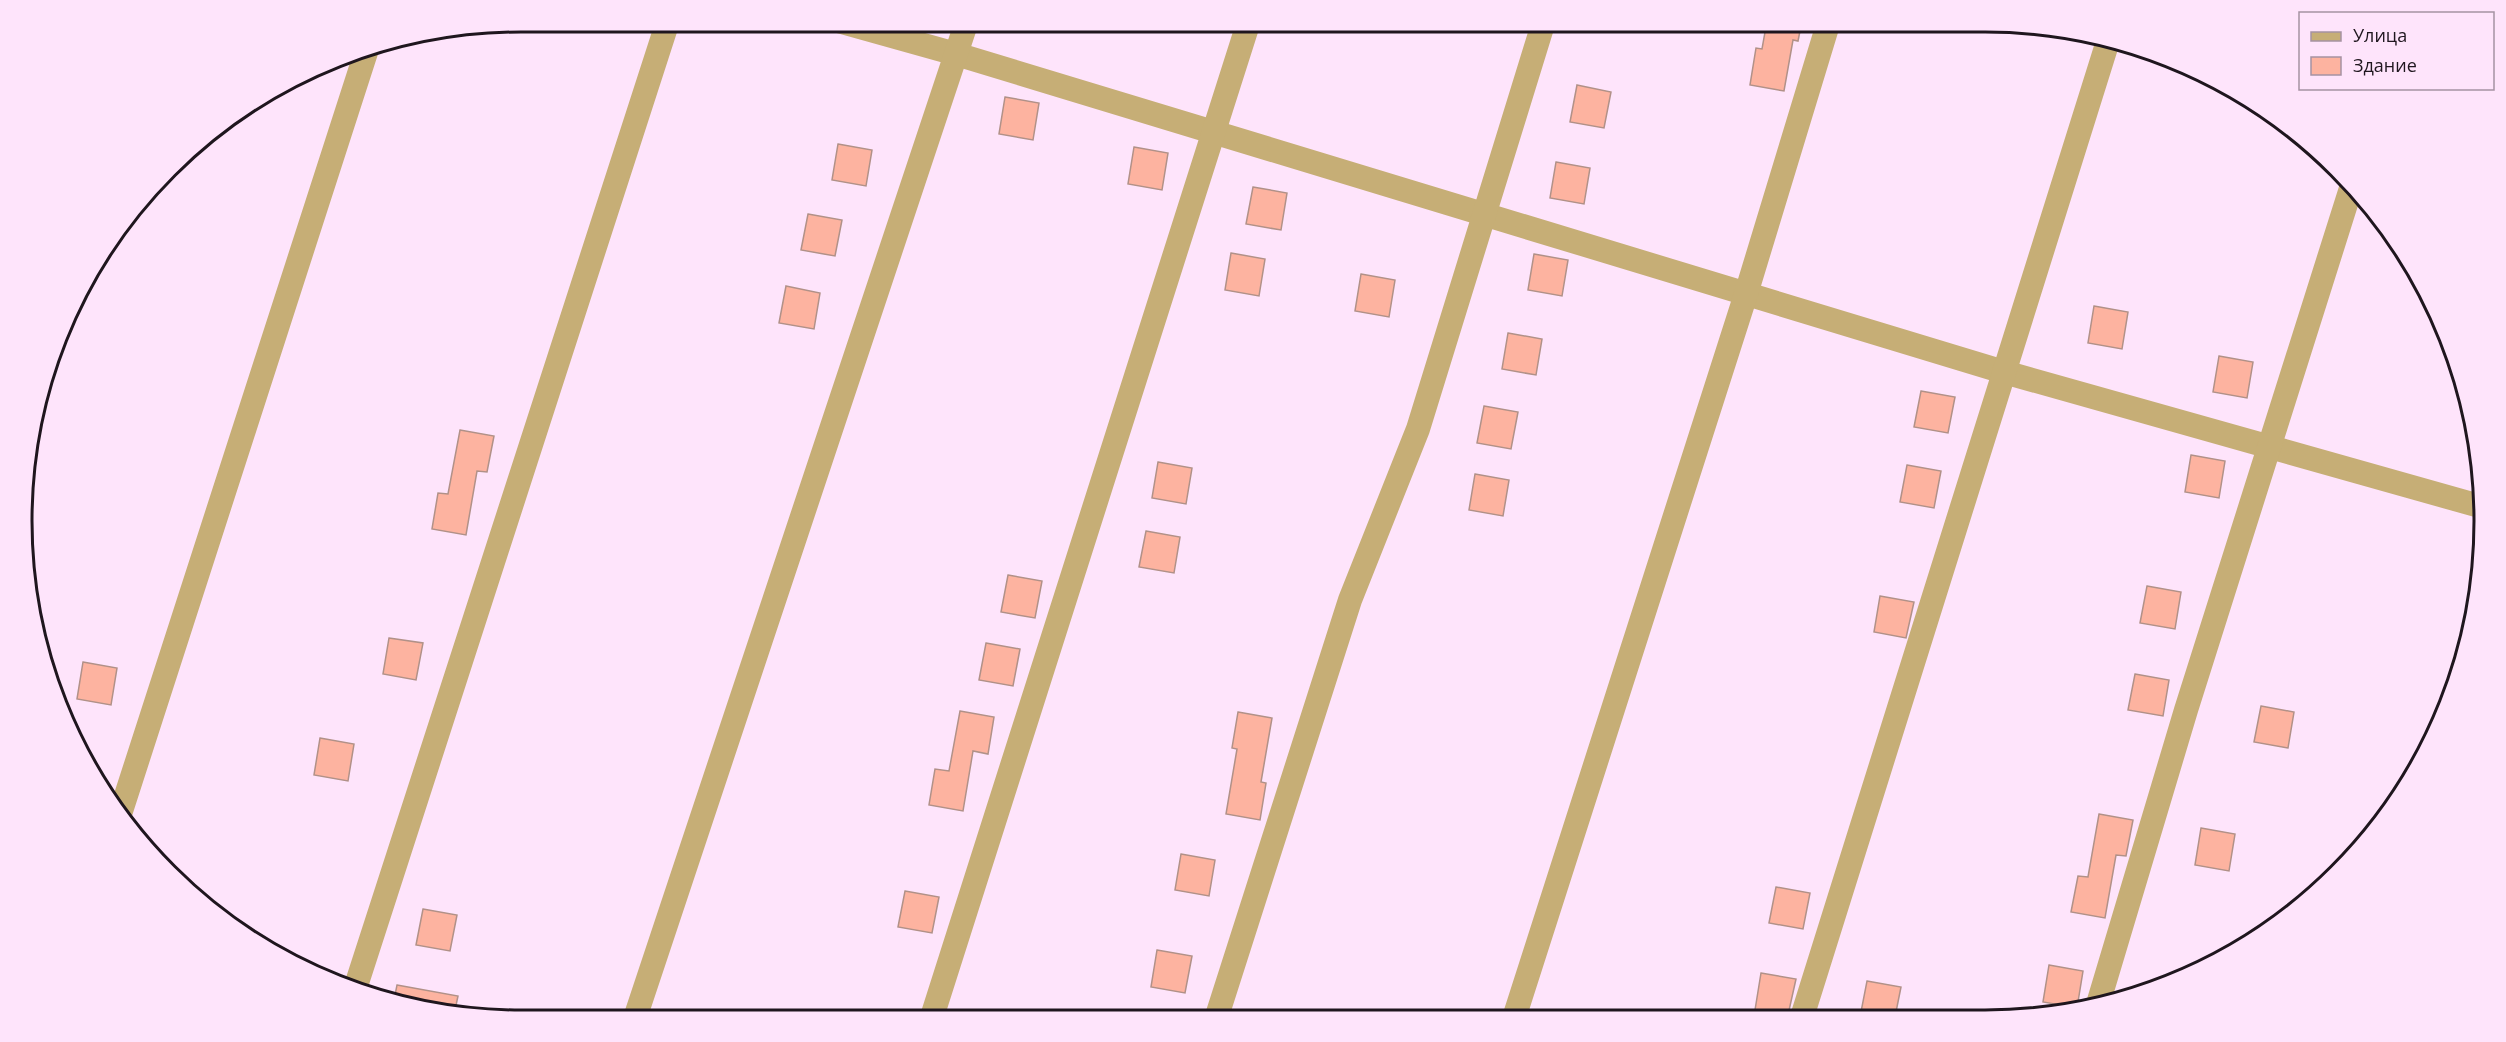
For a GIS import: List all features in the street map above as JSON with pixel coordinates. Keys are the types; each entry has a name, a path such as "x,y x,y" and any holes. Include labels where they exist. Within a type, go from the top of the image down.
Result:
{"street":[{"path":"357,982 664,32"},
{"path":"877,32 1215,131 2004,372 2473,504"},
{"path":"638,1010 963,32"},
{"path":"934,1010 1246,32"},
{"path":"1219,1010 1350,600 1418,429 1541,32"},
{"path":"1517,1010 1746,294 1827,32"},
{"path":"1804,1010 2106,47"},
{"path":"123,805 365,57"},
{"path":"2100,997 2186,710 2349,194"}],"building":[{"path":"1765,32 1800,32 1798,41 1793,40 1784,91 1750,85 1756,48 1762,49"},
{"path":"1577,85 1611,92 1604,128 1570,122"},
{"path":"1005,97 1039,103 1033,140 999,134"},
{"path":"838,144 872,150 866,186 832,180"},
{"path":"1134,147 1168,153 1162,190 1128,184"},
{"path":"1556,162 1590,168 1584,204 1550,198"},
{"path":"1253,187 1287,193 1281,230 1246,224"},
{"path":"808,214 842,220 835,256 801,250"},
{"path":"1231,253 1265,259 1259,296 1225,290"},
{"path":"1534,254 1568,260 1562,296 1528,290"},
{"path":"1361,274 1395,280 1389,317 1355,311"},
{"path":"786,286 820,293 814,329 779,323"},
{"path":"2094,306 2128,312 2122,349 2088,343"},
{"path":"1508,333 1542,339 1536,375 1502,369"},
{"path":"2219,356 2253,362 2247,398 2213,392"},
{"path":"1921,391 1955,397 1948,433 1914,427"},
{"path":"1484,406 1518,412 1511,449 1477,443"},
{"path":"460,430 494,436 487,472 477,471 466,535 432,529 438,493 448,494"},
{"path":"2191,455 2225,461 2219,498 2185,492"},
{"path":"1158,462 1192,468 1186,504 1152,498"},
{"path":"1907,465 1941,471 1934,508 1900,502"},
{"path":"1475,474 1509,480 1503,516 1469,510"},
{"path":"1146,531 1180,537 1174,573 1139,567"},
{"path":"1008,575 1042,581 1035,618 1001,612"},
{"path":"2147,586 2181,592 2175,629 2140,623"},
{"path":"1880,596 1914,602 1906,638 1874,632"},
{"path":"389,638 423,643 416,680 383,674"},
{"path":"986,643 1020,649 1013,686 979,680"},
{"path":"83,662 117,668 111,705 77,699"},
{"path":"2135,674 2169,680 2163,716 2128,710"},
{"path":"2261,706 2294,712 2288,748 2254,742"},
{"path":"960,711 994,717 988,754 973,751 963,811 929,805 935,769 949,771"},
{"path":"1238,712 1272,718 1261,782 1266,783 1260,820 1226,814 1237,749 1232,748"},
{"path":"320,738 354,744 348,781 314,775"},
{"path":"2099,814 2133,820 2126,856 2116,855 2105,918 2071,912 2078,876 2088,877"},
{"path":"2201,828 2235,834 2229,871 2195,865"},
{"path":"1181,854 1215,860 1209,896 1175,890"},
{"path":"1776,887 1810,893 1803,929 1769,923"},
{"path":"905,891 939,897 932,933 898,927"},
{"path":"423,909 457,915 450,951 416,945"},
{"path":"1157,950 1192,956 1185,993 1151,987"},
{"path":"2049,965 2083,971 2078,1001 2058,1005 2043,1002"},
{"path":"1761,973 1796,979 1789,1010 1755,1010"},
{"path":"1867,981 1901,987 1896,1010 1861,1010"},
{"path":"397,985 458,996 456,1006 395,994"}]}
